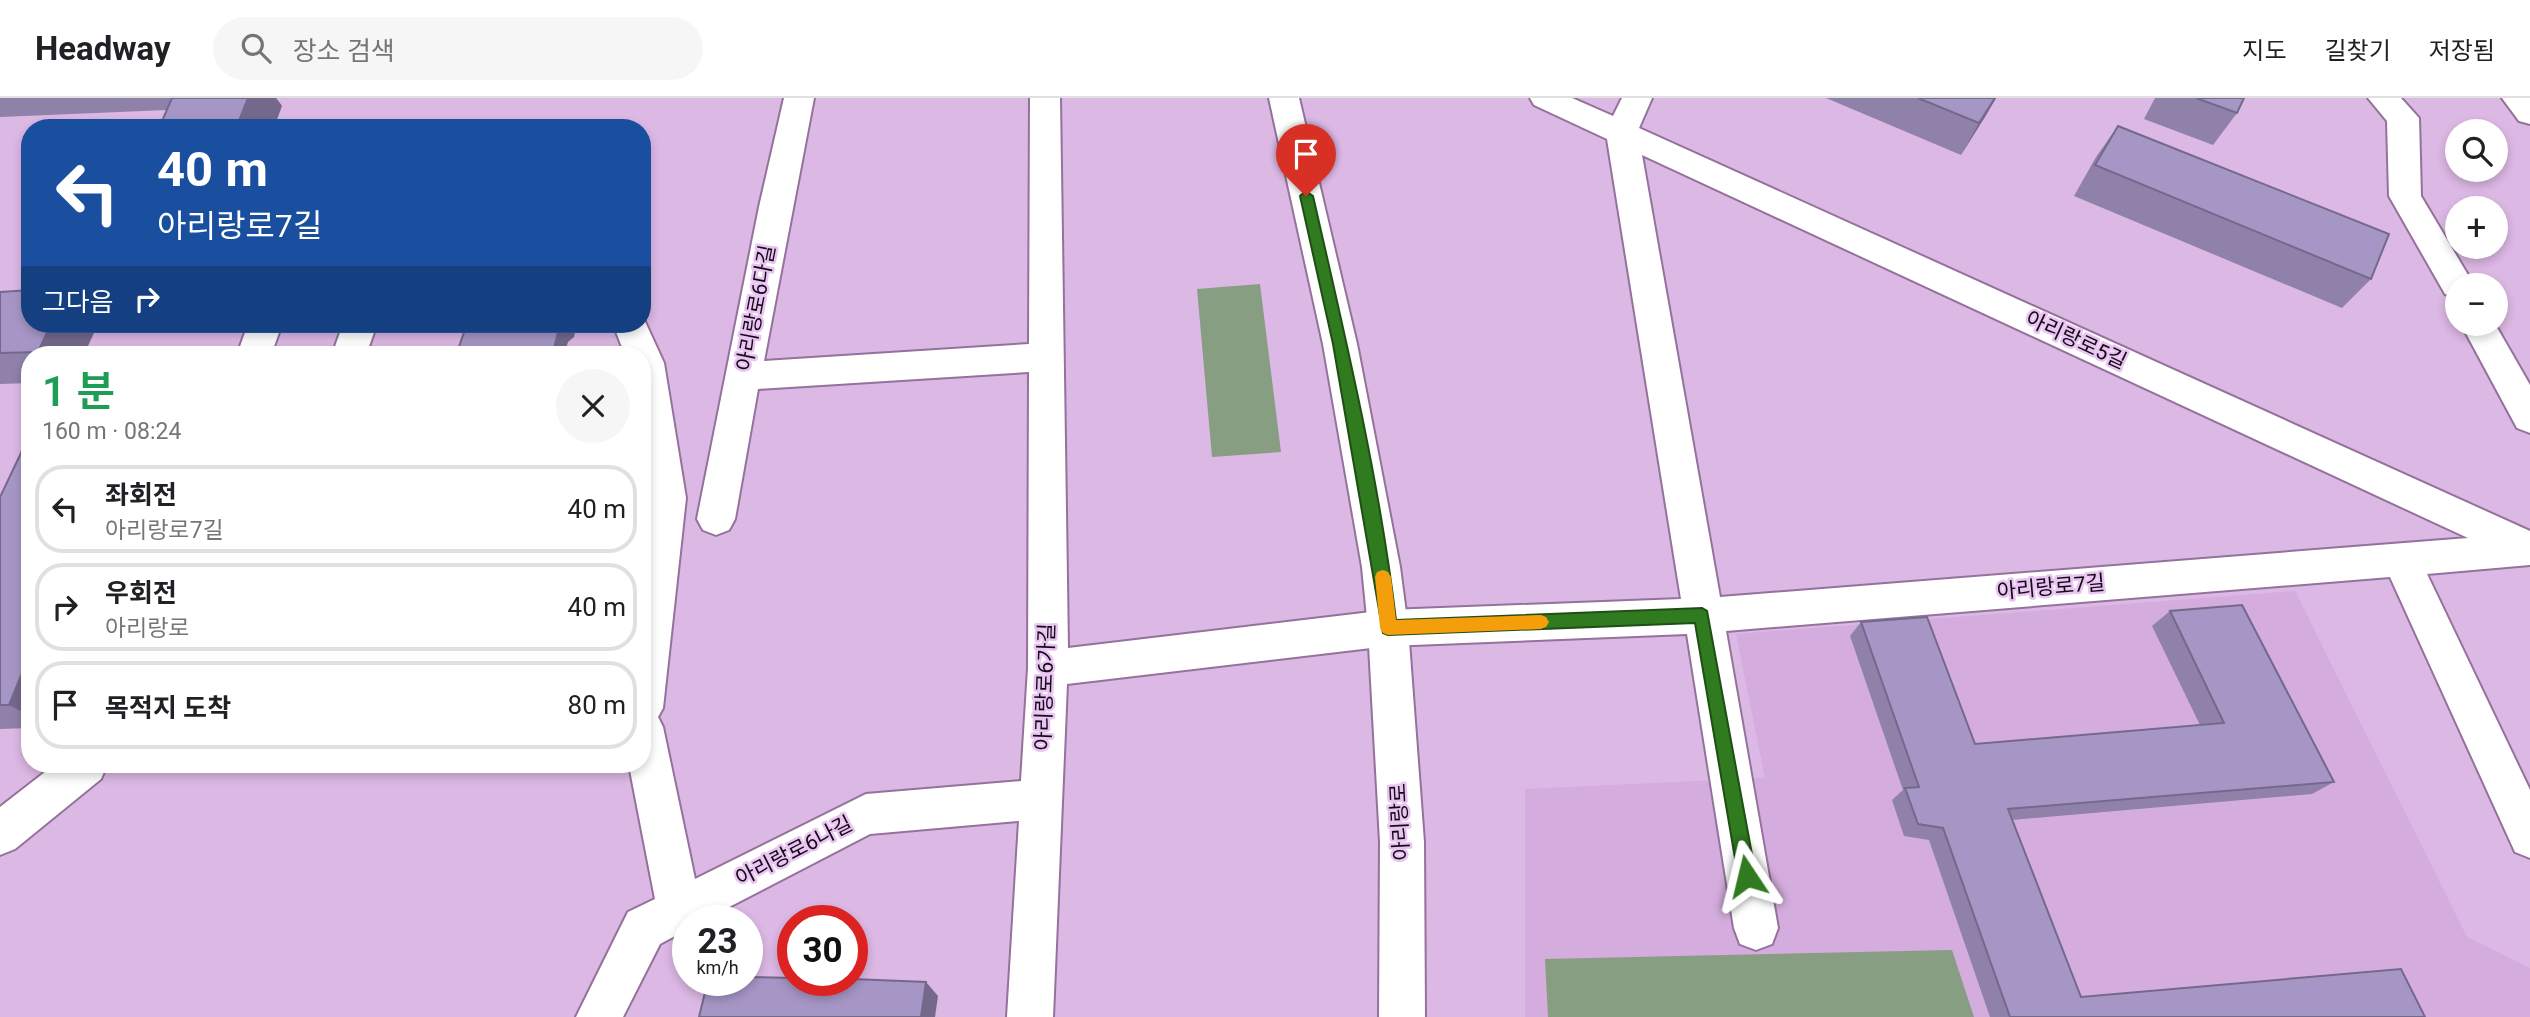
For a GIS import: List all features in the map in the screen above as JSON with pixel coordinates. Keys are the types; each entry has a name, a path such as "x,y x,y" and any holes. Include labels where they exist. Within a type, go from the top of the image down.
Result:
{"street":[{"name":"아리랑로6다길","path":"716,519 775,207 799,98"},
{"name":"아리랑로6가길","path":"1030,1017 1048,668 1045,98"},
{"name":"아리랑로","path":"1284,98 1340,344 1381,567 1388,628 1402,842 1402,1017"},
{"name":"아리랑로5길","path":"1545,98 2530,548"},
{"path":"1637,98 1622,132 1756,928"},
{"path":"2384,98 2403,118 2405,196 2450,273"},
{"path":"2517,98 2530,113"},
{"path":"2486,336 2530,418"},
{"path":"743,376 1046,357"},
{"path":"651,395 667,498 651,632"},
{"name":"아리랑로7길","path":"1388,628 1702,616 2530,548"},
{"path":"2401,559 2530,837"},
{"path":"1048,668 1388,628"},
{"path":"651,772 678,905"},
{"path":"0,834 76,773"},
{"name":"아리랑로6나길","path":"689,905 866,814 1041,799"},
{"name":"아리랑로6나길","path":"599,1017 644,928 672,914"}],"shaded area":[{"path":"2295,591 2467,937 2530,968 2530,1017 1525,1017 1525,789 1765,778 1736,634"}],"green space":[{"path":"1260,284 1281,452 1212,457 1197,289"},
{"path":"1952,950 1974,1017 1548,1017 1545,959"}],"building":[{"path":"172,98 248,98 240,119 163,119"},
{"path":"1918,98 1995,98 1979,123"},
{"path":"2196,98 2244,98 2237,113"},
{"path":"2118,126 2389,234 2371,279 2095,165"},
{"path":"21,291 21,333 47,333 41,346 21,346 21,352 0,353 0,292"},
{"path":"464,333 558,333 554,346 459,346"},
{"path":"21,453 21,676 9,705 0,705 0,497"},
{"path":"2242,605 2334,782 2008,809 2081,997 2401,969 2425,1017 2010,1017 1943,828 1918,824 1905,788 1919,787 1861,622 1927,617 1975,744 2224,723 2170,611"},
{"path":"763,977 777,978 777,996 868,996 868,980 926,982 921,1017 699,1017 704,996 763,996"}],"slow traffic":[{"path":"1383,577 1388,628 1541,622"}],"route":[{"path":"1306,196 1340,344 1381,567 1388,628 1702,616 1747,876"}]}
